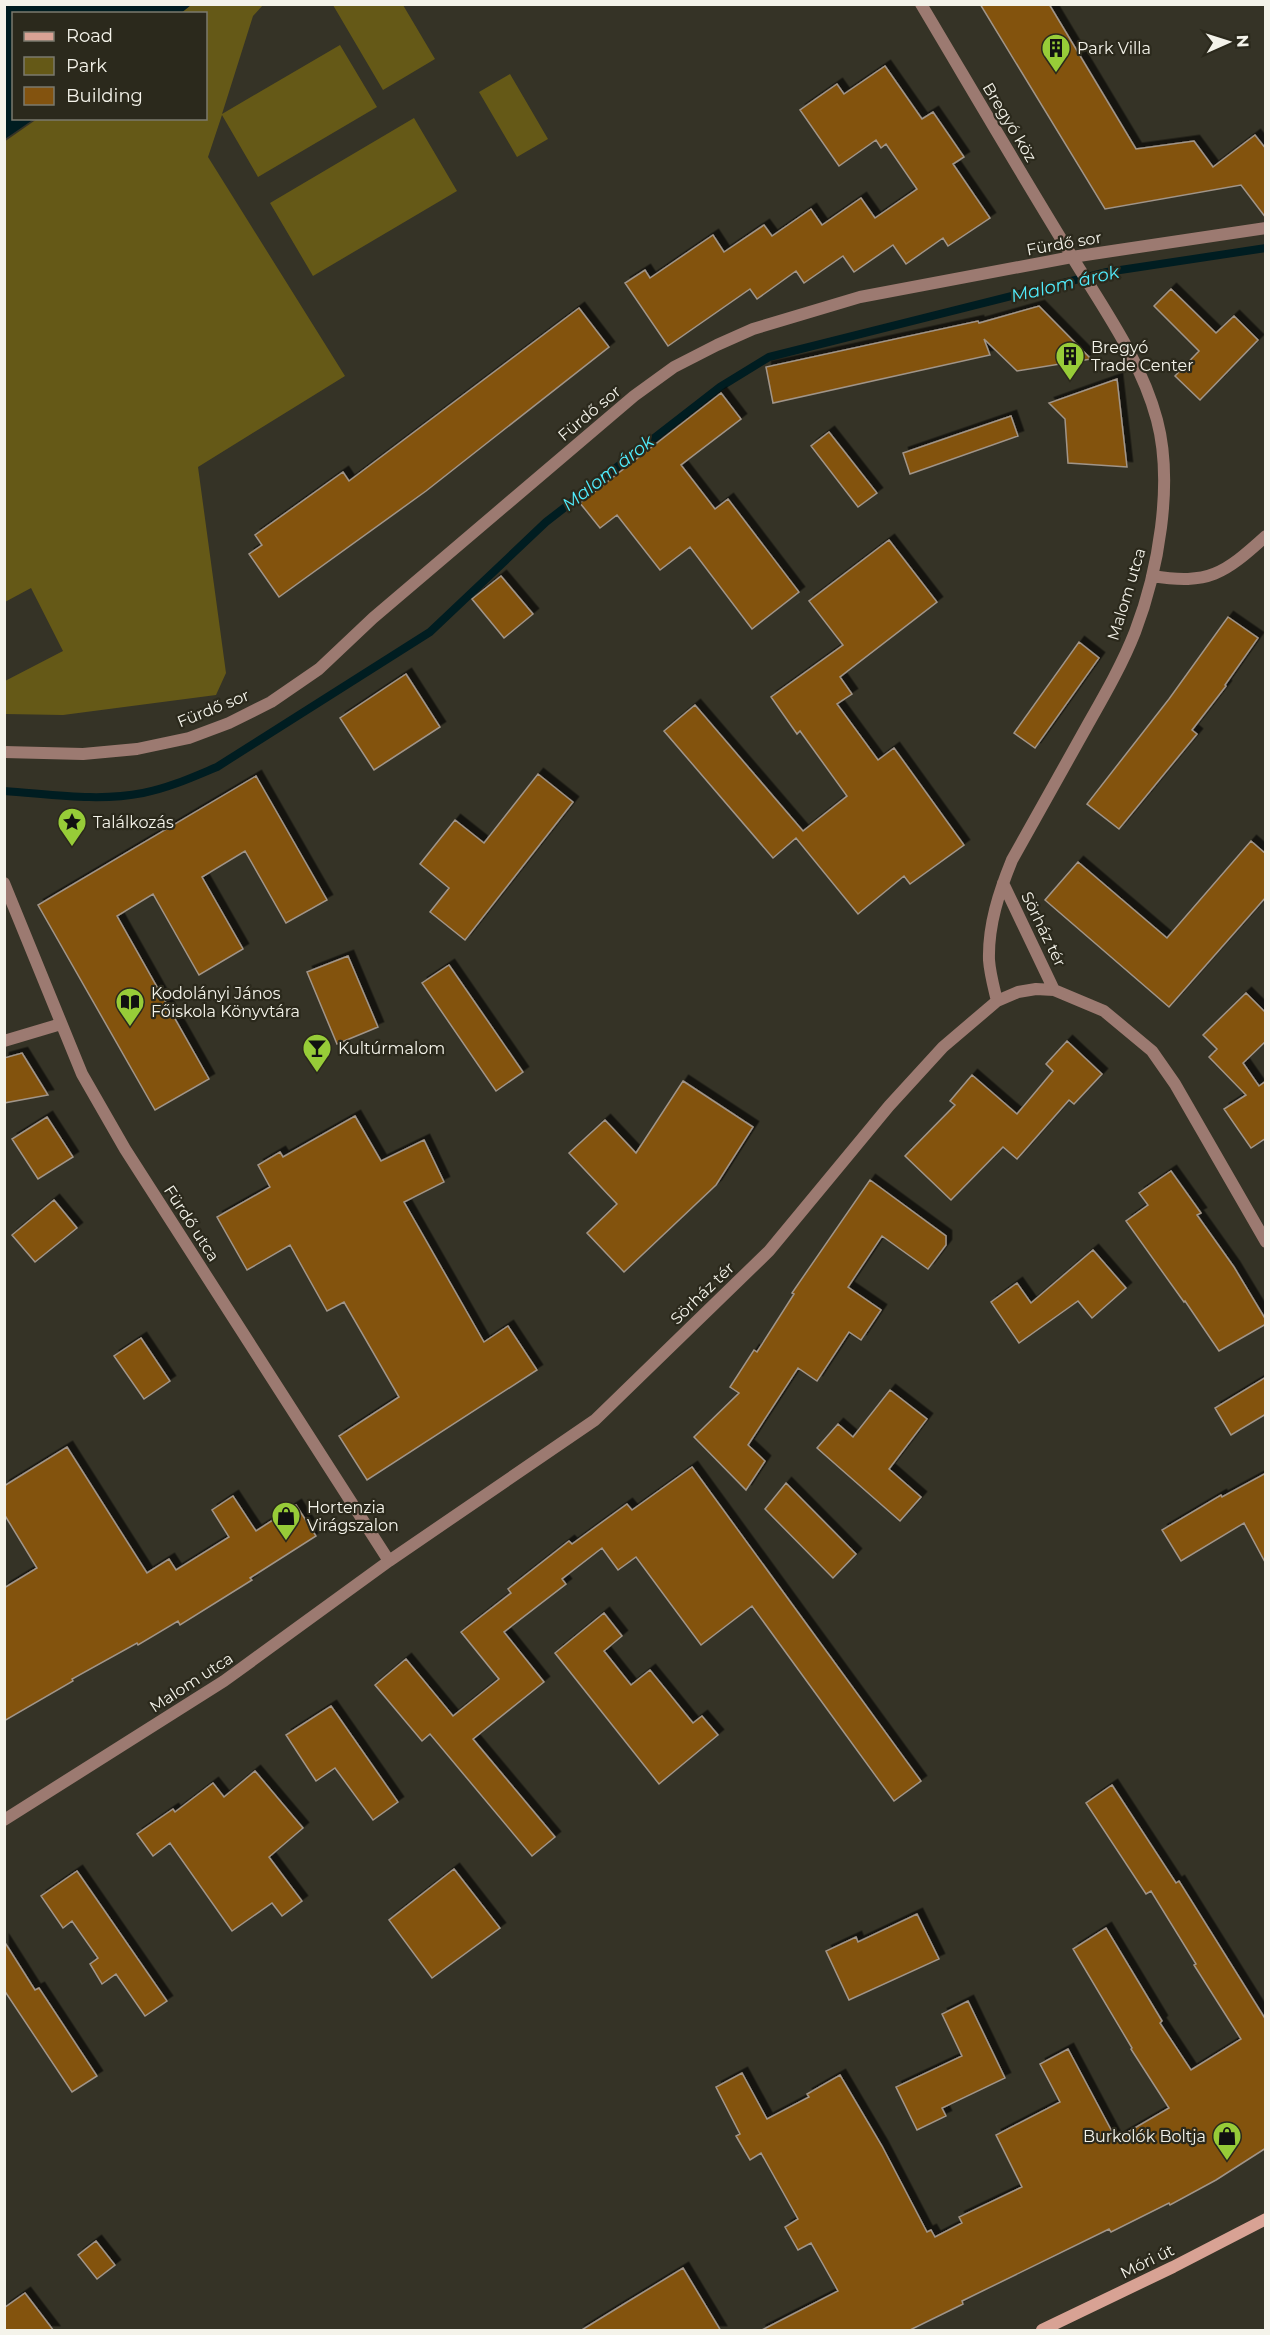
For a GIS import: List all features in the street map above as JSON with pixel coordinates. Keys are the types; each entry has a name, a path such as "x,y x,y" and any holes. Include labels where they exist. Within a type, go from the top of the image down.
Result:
{"main road":[{"name":"Móri út","path":"1042,2331 1266,2219"}],"street":[{"name":"Bregyó köz","path":"921,4 1072,257"},
{"name":"Fürdő sor","path":"4,752 83,754 137,748 189,738 229,723 271,702 319,669 373,618 634,396 674,367 753,329 860,297 1072,257 1266,228"},
{"name":"Malom utca","path":"997,1001 989,961 990,935 1003,883 1012,860 1119,668 1135,631 1152,576 1160,533 1163,492 1162,451 1157,421 1139,370 1109,314 1072,257"},
{"path":"1152,576 1191,580 1211,576 1228,569 1266,536"},
{"name":"Fürdő utca","path":"4,883 82,1074 125,1149 389,1561"},
{"name":"Sörház tér","path":"1003,883 1054,990"},
{"path":"997,1001 1018,992 1036,989 1054,990 1104,1011 1152,1051 1175,1084 1266,1242"},
{"name":"Sörház tér","path":"389,1561 595,1420 769,1251 889,1106 943,1047 997,1001"},
{"path":"4,1041 61,1024"},
{"name":"Malom utca","path":"4,1820 224,1681 389,1561"}],"green space":[{"path":"191,5 263,5 253,16 222,114 340,45 377,107 258,177 222,115 208,157 345,376 198,467 226,673 216,695 63,715 5,714 5,681 63,651 31,588 5,602 4,142 36,120 207,120 207,12 181,12"},
{"path":"333,5 403,5 435,59 383,90"},
{"path":"510,74 548,139 517,157 479,92"},
{"path":"414,118 457,191 313,276 270,203"}],"water":[{"path":"5,4 191,4 182,12 12,12 12,120 33,120 5,139"}],"building":[{"name":"Park Villa","path":"980,4 1049,4 1136,149 1194,141 1213,167 1255,135 1266,149 1266,218 1241,185 1105,209"},
{"path":"885,66 922,119 933,112 964,157 953,164 990,218 948,246 943,238 906,264 893,245 854,272 843,256 804,283 796,271 757,299 750,289 668,346 625,283 645,270 650,278 713,235 724,252 764,225 772,236 811,209 822,225 861,198 875,218 917,189 886,144 881,148 876,140 839,166 800,110 837,84 844,94"},
{"path":"1171,289 1216,333 1234,316 1258,340 1200,400 1175,376 1199,351 1154,306"},
{"path":"1039,306 1091,359 1017,371 984,339 990,355 773,403 766,367 978,321 979,323"},
{"path":"579,308 609,347 426,491 279,597 249,554 262,545 255,535 343,472 349,481"},
{"path":"1117,379 1127,467 1068,463 1065,419 1049,403"},
{"path":"721,393 741,419 681,465 715,509 728,499 799,592 752,629 690,547 660,570 617,515 600,528 580,503"},
{"path":"1011,416 1018,436 910,474 903,453"},
{"path":"829,432 877,493 858,507 811,446"},
{"path":"889,540 937,602 840,677 852,694 837,704 878,760 894,748 964,845 910,884 904,876 858,914 796,838 773,858 664,731 695,705 803,831 847,796 800,731 797,734 771,697 843,645 809,601"},
{"path":"501,576 533,614 504,638 472,599"},
{"path":"1228,617 1258,638 1226,686 1192,730 1197,734 1119,829 1087,804 1169,699"},
{"path":"1079,642 1099,658 1035,748 1014,733"},
{"path":"406,674 440,727 374,770 340,718"},
{"path":"538,774 573,802 465,940 430,912 449,888 420,864 455,820 484,843"},
{"path":"256,776 327,900 286,923 245,851 202,877 243,949 199,975 153,894 117,916 209,1079 155,1110 38,905"},
{"path":"1251,841 1266,854 1266,897 1169,1007 1045,900 1078,862 1167,938"},
{"path":"348,956 378,1027 337,1044 307,972"},
{"path":"449,965 523,1072 496,1091 422,983"},
{"path":"1246,993 1266,1013 1266,1041 1243,1063 1259,1086 1266,1081 1266,1138 1251,1148 1224,1109 1246,1095 1209,1057 1217,1049 1203,1035"},
{"path":"1067,1041 1102,1074 1074,1104 1069,1100 1017,1159 1003,1147 951,1200 905,1156 955,1105 950,1101 972,1075 1017,1114 1053,1071 1046,1064"},
{"path":"22,1053 48,1095 4,1103 4,1058"},
{"path":"683,1081 753,1127 716,1185 624,1272 587,1233 617,1204 569,1153 605,1120 636,1153"},
{"path":"355,1116 381,1161 424,1140 444,1182 404,1202 484,1342 508,1326 537,1370 367,1480 339,1436 399,1397 344,1302 327,1311 290,1245 247,1270 217,1217 270,1187 258,1165 280,1152 283,1157"},
{"path":"47,1117 73,1157 38,1179 12,1139"},
{"path":"1171,1171 1201,1213 1197,1215 1234,1267 1266,1320 1266,1324 1219,1351 1126,1221 1148,1205 1139,1193"},
{"path":"870,1180 946,1236 946,1245 928,1269 882,1236 848,1287 881,1310 861,1340 849,1332 817,1381 798,1368 748,1445 765,1461 746,1490 694,1437 739,1393 730,1387 754,1350 757,1352 794,1294 792,1293"},
{"path":"54,1200 77,1228 35,1262 12,1235"},
{"path":"1093,1250 1126,1288 1092,1318 1078,1301 1019,1343 991,1302 1017,1283 1031,1303"},
{"path":"141,1338 170,1381 144,1399 114,1356"},
{"path":"1266,1377 1266,1414 1231,1435 1215,1408"},
{"path":"890,1390 927,1419 889,1469 921,1497 900,1521 817,1448 838,1424 853,1437"},
{"path":"67,1447 147,1573 169,1559 176,1570 229,1537 212,1510 233,1496 256,1531 296,1505 316,1536 180,1625 178,1621 138,1645 137,1643 72,1679 73,1681 4,1721 4,1588 37,1568 4,1514 4,1486"},
{"path":"692,1467 921,1781 894,1801 752,1606 701,1645 636,1557 618,1570 602,1548 562,1579 566,1584 504,1632 544,1682 473,1739 555,1837 532,1856 430,1734 422,1741 375,1685 406,1659 453,1716 499,1679 461,1632 511,1593 508,1589 569,1541 572,1544 627,1504 632,1510"},
{"path":"1266,1473 1266,1564 1244,1523 1181,1561 1162,1530 1221,1495 1222,1497"},
{"path":"786,1483 856,1554 833,1578 765,1509"},
{"path":"604,1613 622,1636 604,1651 631,1685 650,1670 693,1723 702,1716 718,1735 659,1784 555,1653"},
{"path":"331,1706 398,1802 373,1820 335,1768 316,1781 286,1735"},
{"path":"255,1771 303,1828 269,1857 302,1901 282,1916 272,1903 232,1931 170,1843 153,1856 137,1834 173,1809 175,1812 213,1783 224,1797"},
{"path":"1112,1785 1176,1883 1179,1881 1266,2020 1266,2148 1216,2180 1170,2205 1169,2203 1111,2232 1109,2229 962,2301 963,2304 908,2331 760,2331 838,2291 811,2243 798,2250 785,2227 798,2219 761,2153 750,2160 736,2136 740,2134 716,2087 742,2073 767,2119 809,2097 807,2094 840,2075 882,2146 927,2232 931,2230 935,2237 962,2223 959,2217 1022,2187 996,2135 1060,2102 1040,2064 1068,2049 1116,2139 1169,2108 1131,2049 1073,1949 1106,1928 1162,2021 1160,2023 1191,2070 1241,2039 1151,1891 1146,1894 1086,1803"},
{"path":"454,1869 500,1928 432,1978 389,1920"},
{"path":"77,1871 167,2001 145,2016 116,1974 102,1984 90,1964 98,1958 72,1921 63,1928 41,1896"},
{"path":"917,1914 939,1959 849,2000 826,1951 856,1937 858,1942"},
{"path":"4,1941 35,1990 39,1988 97,2076 72,2092 4,1990"},
{"path":"968,2001 1005,2078 942,2108 946,2116 917,2130 896,2087 962,2056 942,2014"},
{"path":"96,2241 115,2265 97,2279 78,2255"},
{"path":"683,2268 721,2331 580,2331 624,2304"},
{"path":"25,2293 54,2331 4,2331 4,2308"}],"waterway":[{"name":"Malom árok","path":"4,791 74,796 126,796 181,782 217,767 430,632 546,522 720,387 769,357 1107,272 1266,248"}],"place":[{"name":"Park Villa","path":"1056,74"},
{"name":"Bregyó Trade Center","path":"1070,382"},
{"name":"Találkozás","path":"72,848"},
{"name":"Kodolányi János Főiskola Könyvtára","path":"130,1028"},
{"name":"Kultúrmalom","path":"317,1074"},
{"name":"Hortenzia Virágszalon","path":"286,1542"},
{"name":"Burkolók Boltja","path":"1227,2162"}]}
